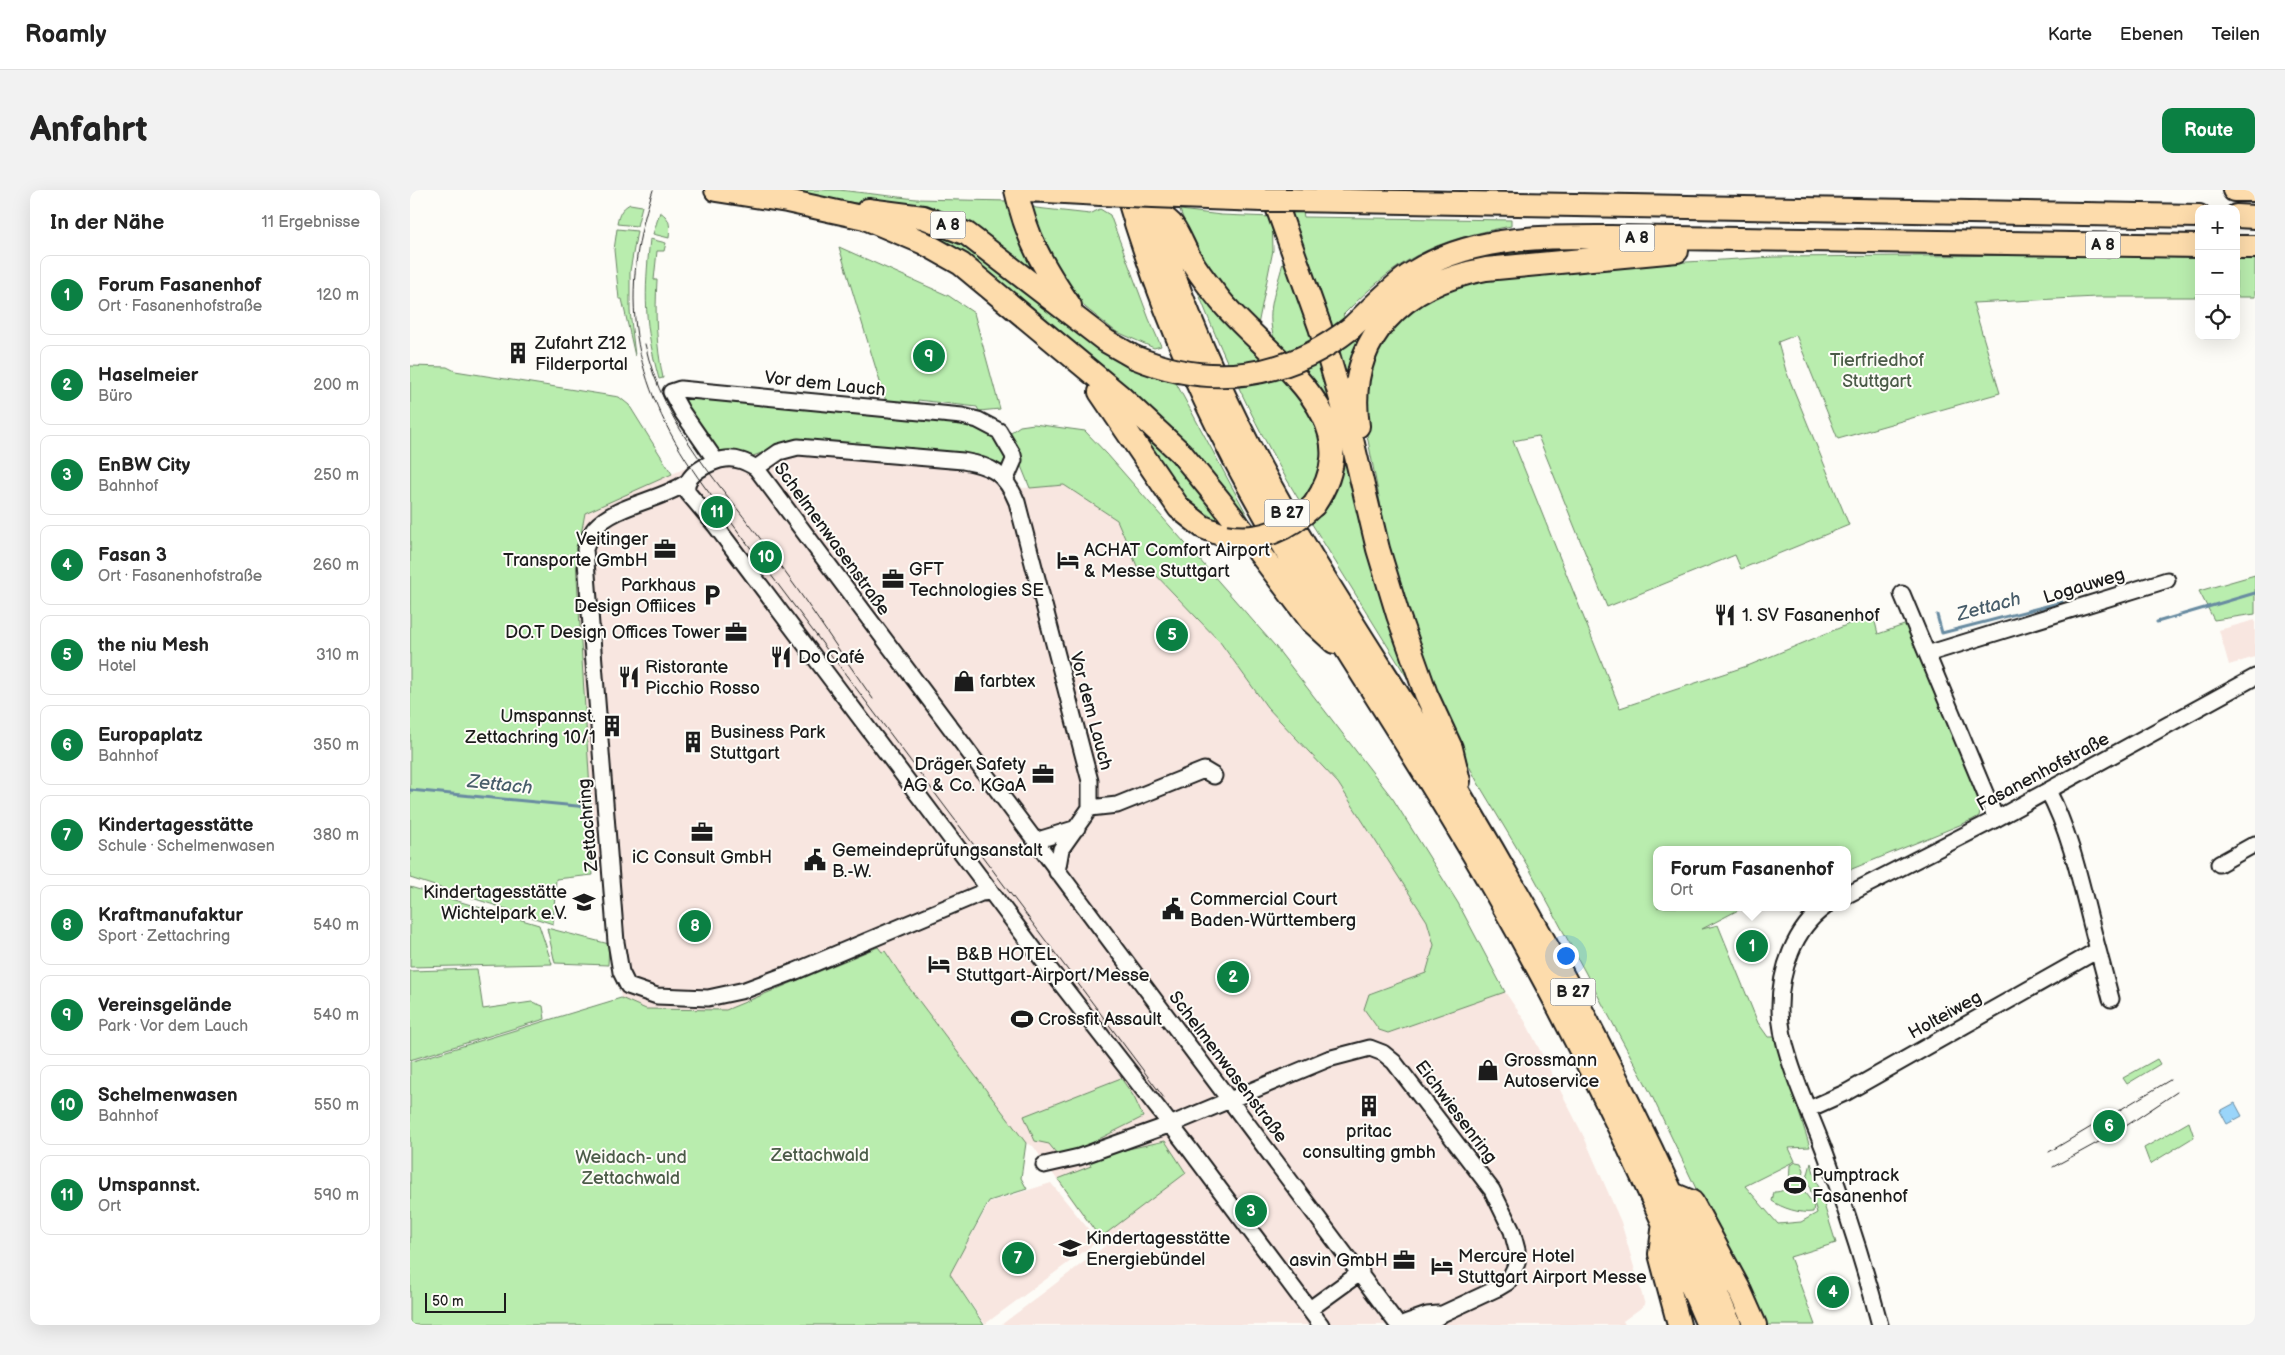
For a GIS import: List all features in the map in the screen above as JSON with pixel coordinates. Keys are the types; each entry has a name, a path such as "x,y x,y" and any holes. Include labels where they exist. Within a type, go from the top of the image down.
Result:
{"highway":[{"name":"A 8","path":"716,190 787,201 911,214 950,226 967,234 1106,341 1134,357 1152,364 1200,374 1247,374 1292,363 1327,346 1351,328 1393,287 1426,266 1466,248 1518,239 1576,237 2195,246"},
{"path":"1016,190 1025,228 1035,251 1080,321"},
{"name":"A 8","path":"1028,190 1179,197 1275,197 1657,207 2195,216"},
{"name":"B 27","path":"1126,190 1144,252 1186,358 1212,413 1284,548 1452,818 1526,946 1580,1048 1664,1223 1708,1325"},
{"path":"2234,190 2255,190"},
{"path":"1275,197 1320,327 1349,427 1398,615 1426,694 1451,748 1462,797"},
{"path":"1084,366 1179,508 1202,527 1225,536 1253,538 1274,533 1292,524 1314,505 1324,491 1332,466 1331,435 1327,419 1310,393 1231,313 1211,289 1191,260 1172,224 1148,199"},
{"name":"B 27","path":"1148,199 1200,342 1250,447 1307,547 1462,797 1582,1011 1672,1194 1730,1325"},
{"path":"787,201 865,218 894,228 946,254 983,281 1149,422 1181,453 1220,500 1311,621 1357,665"},
{"name":"A 8","path":"1518,239 1547,227 1613,220 1657,207"},
{"path":"2240,216 2255,217"},
{"path":"1361,477 1362,450 1356,400 1360,368 1366,352 1385,322 1412,296 1428,286 1464,273 1486,268 1702,249 1756,240"},
{"path":"2240,247 2255,247"},
{"path":"1672,1194 1692,1202 1739,1289 1755,1325"},
{"path":"1664,1223 1660,1254 1679,1325"}],"street":[{"name":"Vor dem Lauch","path":"716,461 682,412 671,392 680,389 962,416 978,420 999,431 1011,450 1014,460 1005,481"},
{"name":"Vor dem Lauch","path":"756,468 779,452 798,447 963,461 985,465 996,471 1005,481 1017,502 1088,772 1092,794 1090,808"},
{"name":"Schelmenwasenstraße","path":"716,461 737,460 756,468 1057,872 1361,1272 1399,1325"},
{"path":"716,461 695,474 686,483 688,493 715,525 991,892 1170,1124 1321,1325"},
{"name":"Zettachring","path":"686,483 672,492 620,512 603,521 592,532 585,549 616,942 621,972 628,986 657,996 708,998 746,990 981,893 991,892"},
{"name":"Logauweg","path":"1927,654 2166,580"},
{"path":"1902,594 1996,819"},
{"name":"Fasanenhofstraße","path":"1851,893 1996,819 2255,678"},
{"path":"1057,872 1061,849 1090,808 1116,805 1204,770 1214,776"},
{"path":"2048,791 2055,803 2073,858 2111,1000"},
{"path":"1035,841 1076,828"},
{"path":"2219,864 2255,844"},
{"path":"1820,911 1811,918 1800,933 1786,967 1781,988 1780,1007 1784,1038 1861,1257 1880,1325"},
{"name":"Holteiweg","path":"1809,1109 1847,1092 2098,950"},
{"name":"Eichwiesenring","path":"1044,1165 1070,1160 1170,1124 1230,1101 1328,1059 1370,1048 1383,1053 1394,1062 1492,1190 1512,1231 1518,1250 1517,1263 1508,1282 1442,1314 1427,1325"},
{"path":"1310,1310 1361,1272"},
{"name":"Eichwiesenring","path":"1399,1325 1427,1315 1442,1314"}],"shaded area":[{"path":"798,440 979,455 1002,465 1007,480 1023,488 1064,485 1117,520 1140,573 1153,572 1220,642 1267,707 1338,783 1427,921 1434,945 1426,973 1370,993 1388,1033 1505,992 1525,1021 1584,1137 1621,1222 1645,1305 1623,1321 1625,1325 1001,1325 1105,1246 1033,1146 1026,1143 1011,1126 878,947 726,1010 646,1009 621,998 592,823 576,561 585,513 721,452 775,447"},
{"path":"2255,620 2255,657 2229,665 2219,630"},
{"path":"1051,1183 1098,1241 985,1324 950,1274 990,1202"}],"green space":[{"path":"761,190 839,190 916,199 1008,201 1021,242 1040,282 915,211"},
{"path":"1279,190 1298,190 1304,217 1511,220 1511,226 1438,245 1400,265 1363,295 1343,315 1354,334 1419,276 1452,260 1475,254 1523,248 1620,248 1620,250 1519,258 1478,264 1441,273 1424,281 1394,304 1371,333 1362,349 1355,370 1350,396 1347,397 1325,321"},
{"path":"630,204 642,206 637,226 617,224 621,212"},
{"path":"1027,204 1036,208 1090,214 1100,209 1110,215 1161,346 1154,348 1115,331 1086,308 1065,286"},
{"path":"1180,210 1221,215 1272,217 1273,250 1258,325 1240,316 1193,245"},
{"path":"660,212 669,223 669,238 653,234"},
{"path":"888,218 947,230 1175,381 1267,552 1199,464"},
{"path":"617,229 637,231 630,271 630,311 635,356 622,299 619,299 614,250"},
{"path":"650,239 666,243 664,251 657,251 654,280 657,280 657,329 663,378 659,379 648,325 646,293"},
{"path":"839,247 949,296 974,313 1000,409 979,411 977,407 918,400 917,409 887,405"},
{"path":"1285,252 1288,252 1421,700 1312,524 1328,505 1327,500 1339,461 1275,341 1271,318 1272,307"},
{"name":"Tierfriedhof Stuttgart","path":"2049,255 2195,258 2195,297 2097,297 1973,303 2000,393 1838,439 1796,335 1778,342 1786,371 1849,525 1741,569 1735,555 1607,607 1538,436 1513,441 1620,708 1750,665 1873,614 1878,634 1913,622 1981,808 1979,816 1972,820 1851,869 1851,846 1653,846 1653,911 1736,911 1702,929 1718,925 1758,1023 1768,1037 1775,1037 1810,1147 1789,1148 1795,1161 1745,1186 1778,1224 1801,1222 1817,1213 1807,1178 1811,1163 1836,1243 1790,1257 1815,1325 1761,1325 1650,1092 1530,870 1478,783 1451,732 1425,672 1387,538 1365,425 1369,373 1386,334 1413,305 1460,285 1521,275 1617,266 1774,257"},
{"path":"2240,259 2255,259 2255,297 2240,297"},
{"path":"1191,273 1303,394 1327,455 1304,508 1271,451 1241,393"},
{"path":"410,366 447,367 455,371 619,397 629,405 672,474 585,513 576,561 592,823 587,823 593,875 556,879 553,924 410,878"},
{"path":"691,396 976,424 998,439 1008,453 1007,463 1002,465 978,455 798,440 753,456 717,454 682,398"},
{"path":"1119,402 1154,433 1232,525 1226,530 1187,509"},
{"path":"1034,424 1085,431 1275,646 1393,799 1458,903 1505,992 1388,1033 1379,1030 1364,1009 1369,994 1426,973 1434,945 1427,921 1338,783 1267,707 1220,642 1153,572 1140,573 1117,520 1064,485 1030,488 1008,434 1020,426"},
{"path":"2255,575 2255,614 2214,620 2199,591"},
{"path":"410,887 539,925 552,964 410,967"},
{"path":"547,928 609,944 608,965 555,963"},
{"name":"Zettachwald","path":"878,947 882,952 885,951 910,989 1026,1143 1021,1178 1027,1189 989,1201 950,1274 984,1325 410,1325 410,1062 621,998 646,1009 726,1010"},
{"path":"477,969 483,1009 532,1002 543,1006 545,1019 410,1060 410,971"},
{"path":"2157,1059 2160,1064 2127,1084 2123,1078"},
{"path":"1121,1078 1134,1097 1143,1117 1079,1149 1057,1154 1049,1144 1035,1141 1024,1116"},
{"path":"2189,1122 2194,1137 2150,1164 2144,1148"},
{"path":"1165,1141 1186,1173 1100,1238 1058,1179 1091,1166 1087,1158"},
{"name":"Pumptrack Fasanenhof","path":"1796,1162 1801,1163 1804,1170 1802,1189 1814,1205 1813,1212 1791,1210 1772,1201 1774,1192 1784,1190 1788,1184 1790,1165"}],"water":[{"path":"2235,1103 2242,1116 2227,1124 2220,1111"}],"waterway":[{"name":"Zettach","path":"2157,622 2255,593"},
{"name":"Zettach","path":"1937,615 1942,633 2062,602"},
{"name":"Zettach","path":"410,790 587,807"}],"tram line":[{"path":"653,190 641,231 635,271 634,308 638,345 648,380 662,416 680,451 704,486 1164,1098"},
{"path":"645,344 654,374 680,429 715,480 784,571 873,699"},
{"path":"2049,1152 2170,1080"},
{"path":"2053,1167 2117,1132 2177,1092"}],"place":[{"name":"Zufahrt Z12 Filderportal","path":"518,353"},
{"name":"Vereinsgelände","path":"929,356"},
{"name":"Umspannst.","path":"717,512"},
{"name":"Veitinger Transporte GmbH","path":"665,549"},
{"name":"Schelmenwasen","path":"766,557"},
{"name":"ACHAT Comfort Airport & Messe Stuttgart","path":"1068,560"},
{"name":"GFT Technologies SE","path":"893,579"},
{"name":"Parkhaus Design Offiices","path":"712,595"},
{"name":"1. SV Fasanenhof","path":"1725,615"},
{"name":"DO.T Design Offices Tower","path":"736,632"},
{"name":"the niu Mesh","path":"1172,635"},
{"name":"Do Café","path":"781,657"},
{"name":"Ristorante Picchio Rosso","path":"629,677"},
{"name":"farbtex","path":"964,681"},
{"name":"Umspannst. Zettachring 10/1","path":"612,726"},
{"name":"Business Park Stuttgart","path":"693,742"},
{"name":"Dräger Safety AG & Co. KGaA","path":"1043,774"},
{"name":"iC Consult GmbH","path":"702,832"},
{"name":"Gemeindeprüfungsanstalt B.-W.","path":"815,860"},
{"name":"Kindertagesstätte Wichtelpark e.V.","path":"584,902"},
{"name":"Commercial Court Baden-Württemberg","path":"1173,909"},
{"name":"Kraftmanufaktur","path":"695,926"},
{"name":"Forum Fasanenhof","path":"1752,946"},
{"name":"B&B HOTEL Stuttgart-Airport/Messe","path":"939,964"},
{"name":"Haselmeier","path":"1233,977"},
{"name":"Crossfit Assault","path":"1022,1019"},
{"name":"Grossmann Autoservice","path":"1488,1070"},
{"name":"pritac consulting gmbh","path":"1369,1106"},
{"name":"Europaplatz","path":"2109,1126"},
{"name":"Pumptrack Fasanenhof","path":"1795,1185"},
{"name":"EnBW City","path":"1251,1211"},
{"name":"Kindertagesstätte Energiebündel","path":"1070,1248"},
{"name":"Kindertagesstätte","path":"1018,1258"},
{"name":"asvin GmbH","path":"1404,1260"},
{"name":"Mercure Hotel Stuttgart Airport Messe","path":"1442,1266"},
{"name":"Fasan 3","path":"1833,1292"}],"park label":[{"name":"Weidach- und Zettachwald","path":"631,1168"}]}
